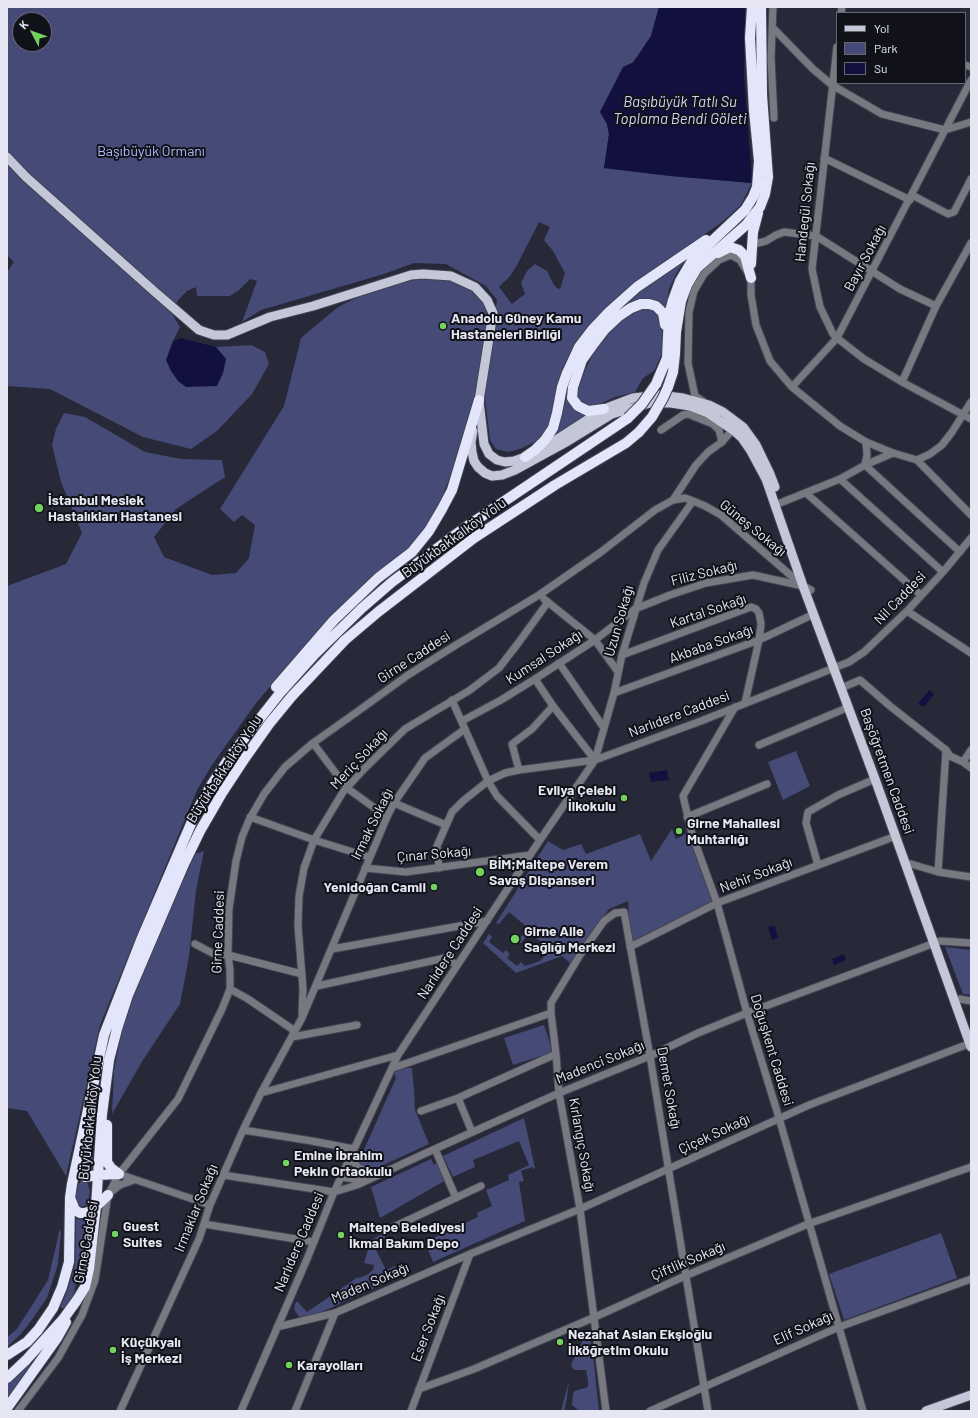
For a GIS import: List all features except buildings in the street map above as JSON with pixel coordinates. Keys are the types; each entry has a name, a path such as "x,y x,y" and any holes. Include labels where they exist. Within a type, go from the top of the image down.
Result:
{"highway":[{"path":"668,341 669,315 673,300 680,281 693,259 745,210 754,197 759,175 759,161 754,112 750,38 752,7"},
{"path":"751,278 751,245 753,232 765,194 768,177 762,95 761,7"},
{"path":"687,284 697,268 746,225 760,207"},
{"path":"525,457 545,440 553,428 566,373 579,347 592,330 609,312 637,287 732,222"},
{"path":"687,284 701,267 720,251 730,248 740,250 745,256 751,278"},
{"name":"Büyükbakkalköy Yolu","path":"7,1378 27,1359 64,1318 85,1287 89,1269 96,1206 102,1114 109,1060 117,1029 128,995 184,864 200,831 222,793 269,724 288,701 345,640 383,607 474,538 555,485 626,443 639,432 652,417 663,398 673,372 676,354 676,332 681,301 687,284"},
{"path":"604,409 588,411 578,406 572,398 573,387 582,360 605,329 619,316 631,308 641,304 649,304 656,306 663,313 665,334 668,341"},
{"name":"Büyükbakkalköy Yolu","path":"72,1184 104,1035 116,1002 196,812 232,754 280,693 315,654 374,598 463,529 628,418 642,404 656,384 668,358 668,341"},
{"path":"232,754 266,700 334,620 378,578 412,552 429,531 452,490 479,400"},
{"path":"106,1086 107,1162 111,1168 119,1174"},
{"path":"7,1360 38,1330 53,1308 66,1274 69,1251 70,1198 72,1184 85,1177 92,1180 119,1174"},
{"path":"70,1198 72,1206 80,1213 91,1211 108,1194"},
{"path":"7,1408 57,1338 77,1300"},
{"path":"7,1355 27,1342"},
{"path":"13,1411 16,1396"}],"main road":[{"path":"7,157 26,177 199,330 214,335 227,335 270,317 313,306 411,275 423,274 451,276 474,287 487,300 493,313 479,400"},
{"name":"Başöğretmen Caddesi","path":"479,400 484,444 489,454 497,460 505,462 514,461 539,451 604,409 633,398 659,395 683,398 709,405 723,412 736,426 742,438 752,451 778,504 807,588 837,667 849,707 896,836 908,864"},
{"name":"Başöğretmen Caddesi","path":"479,400 471,442 472,452 474,461 478,467 485,473 492,476 502,475 515,470 568,441 612,414 650,403 671,403 690,406 736,426"},
{"name":"Başöğretmen Caddesi","path":"807,588 814,614 846,686 908,864 958,1000 971,1044"},
{"name":"Başöğretmen Caddesi","path":"958,1000 971,1030"},
{"path":"926,1411 971,1395"}],"street":[{"path":"773,7 771,58 774,118"},
{"path":"773,28 813,69 832,84 882,114 945,130 971,122"},
{"name":"Handegül Sokağı","path":"836,54 812,269 820,307 833,334 864,359 902,382 971,419"},
{"name":"Bayır Sokağı","path":"792,387 837,338 971,80"},
{"path":"824,158 948,214 954,212 971,179"},
{"path":"751,245 766,241 776,234 784,232 816,236 900,289 936,306"},
{"path":"902,382 936,306 971,243"},
{"path":"709,405 695,396 688,363 689,312 694,291 704,274 719,260 732,255 740,260 751,278 751,295 756,324 770,361 792,387 840,426 866,442 893,453 917,460 971,515"},
{"path":"917,460 930,454 942,445 971,402"},
{"path":"661,430 683,415 688,414 713,424 719,430 722,442"},
{"name":"Girne Caddesi","path":"18,1411 58,1358 82,1315 95,1280 108,1194 119,1174 178,1099 222,1009 230,989 228,955 229,909 236,861 242,837 250,817 264,794 285,767 313,743 408,675 539,595 601,552 654,510 673,500 696,465 708,452 722,442 736,426"},
{"path":"865,465 867,455 866,442"},
{"path":"778,504 840,479 865,465 893,453"},
{"path":"865,465 960,552"},
{"path":"840,479 943,572"},
{"path":"806,493 921,595"},
{"name":"Güneş Sokağı","path":"673,500 685,498 705,506 721,515 807,588"},
{"name":"Uzun Sokağı","path":"595,760 614,693 622,655 644,582 658,550 693,501"},
{"name":"Nil Caddesi","path":"837,667 849,662 864,652 907,611 943,572 971,538"},
{"name":"Filiz Sokağı","path":"635,609 706,583 753,575 807,588"},
{"path":"539,595 595,640 618,672"},
{"name":"Meriç Sokağı","path":"302,1018 302,974 298,926 299,896 304,868 314,840 347,788 364,769 405,729 470,690 499,668 548,602"},
{"name":"Kartal Sokağı","path":"622,655 751,607 756,609 759,613 761,624 759,640 745,703"},
{"name":"Kumsal Sokağı","path":"462,721 501,700 535,679 595,640 635,609"},
{"path":"907,611 971,653"},
{"name":"Akbaba Sokağı","path":"614,693 759,640 814,614"},
{"path":"559,663 604,728"},
{"name":"Narlıdere Caddesi","path":"241,1411 334,1192 398,1055 540,840 595,760 701,721 837,667"},
{"path":"535,679 553,706 595,760"},
{"path":"846,686 860,680 890,706 946,750 950,756 963,762 971,768"},
{"path":"452,700 488,781 497,796 540,840"},
{"path":"519,770 512,744 532,729 553,706"},
{"name":"Doğuşkent Caddesi","path":"735,707 683,796 692,834 717,903 747,1013 779,1118 808,1224 863,1411"},
{"path":"759,745 849,707"},
{"name":"Irmak Sokağı","path":"302,1018 317,986 386,817 425,758 466,729"},
{"path":"313,743 347,788 386,817"},
{"path":"938,872 946,750"},
{"path":"963,762 971,750"},
{"path":"438,868 437,846 452,812 488,781 505,773 519,770 595,760"},
{"path":"818,865 806,823 808,812 838,795 875,779"},
{"path":"687,817 767,784"},
{"path":"394,803 446,825"},
{"path":"250,817 314,840 369,857"},
{"name":"Nehir Sokağı","path":"630,947 717,903 896,836"},
{"name":"Çınar Sokağı","path":"365,868 406,872 530,855"},
{"path":"908,864 938,872 971,877"},
{"name":"Demet Sokağı","path":"624,912 650,1056 708,1411"},
{"name":"Kırlangıç Sokağı","path":"606,1411 580,1209 559,1093 551,1004 580,955 604,921 615,913 624,912"},
{"path":"332,948 487,921"},
{"path":"937,942 971,943"},
{"name":"Madenci Sokağı","path":"385,1172 559,1093 650,1056 698,1033 747,1013 937,942"},
{"path":"195,944 214,954 228,955 302,974"},
{"path":"317,986 445,958 457,965"},
{"path":"230,989 248,999 294,1034 357,1025"},
{"path":"958,1000 971,1001"},
{"path":"393,1068 551,1013"},
{"name":"Irmaklar Sokağı","path":"120,1411 199,1239 210,1205 243,1130 261,1093 302,1018"},
{"name":"Çiçek Sokağı","path":"470,1254 580,1209 809,1105 971,1044"},
{"name":"Madenci Sokağı","path":"421,1111 458,1098 556,1054"},
{"path":"261,1093 398,1055"},
{"path":"458,1098 472,1132"},
{"path":"243,1130 354,1149"},
{"path":"435,1149 456,1198"},
{"path":"350,1158 359,1168 370,1173 385,1172"},
{"name":"Çiftlik Sokağı","path":"419,1389 474,1369 595,1318 685,1276 808,1224 971,1167"},
{"path":"223,1175 334,1192 357,1185 385,1172"},
{"path":"341,1177 354,1179 385,1172"},
{"path":"119,1174 210,1205"},
{"path":"108,1194 120,1185 135,1180"},
{"path":"385,1231 481,1186"},
{"path":"204,1224 314,1242"},
{"name":"Maden Sokağı","path":"277,1327 335,1313 470,1254"},
{"name":"Eser Sokağı","path":"411,1411 470,1254"},
{"name":"Elif Sokağı","path":"650,1411 839,1327 971,1279"},
{"path":"295,1411 335,1313"}],"green space":[{"name":"Başıbüyük Ormanı","path":"7,7 659,7 651,36 600,112 607,124 609,134 604,168 671,176 752,183 740,206 722,222 681,251 592,324 569,355 558,381 553,414 545,432 535,442 520,449 508,452 496,449 490,440 484,389 497,300 486,286 446,264 414,263 384,274 261,310 242,322 257,281 250,279 238,291 230,296 197,296 196,287 187,291 179,299 171,312 180,327 173,341 226,359 216,347 251,345 265,352 269,364 252,394 217,431 191,449 143,437 50,389 7,386 7,272 14,262 7,255","holes":["539,222 550,227 544,240 553,251 565,273 560,289 554,285 547,271 535,264 527,271 521,283 525,294 512,304 499,287 510,276 516,267"]},
{"path":"687,257 677,272 669,289 665,313 639,301 589,346 571,398 592,415 550,439 568,375 605,320 649,283"},
{"path":"426,277 451,279 467,286 487,306 488,322 477,401 439,505 427,528 410,549 308,642 256,703 212,765 197,790 100,1025 66,1176 27,1111 7,1108 7,586 66,564 82,533 61,482 52,445 56,429 64,413 85,417 145,452 181,459 222,460 225,477 176,509 154,537 164,557 212,575 236,573 249,558 255,525 242,515 234,522 220,509 284,406 301,338 338,307 378,287 408,279"},
{"path":"642,307 651,309 657,314 662,325 664,349 654,371 643,378 635,392 615,397 593,407 585,406 578,401 576,393 579,382 600,342 620,320"},
{"path":"796,751 810,786 783,800 768,762"},
{"path":"672,829 676,839 687,833 717,903 631,947 628,901 609,909 570,963 562,956 516,973 483,943 489,934 492,937 489,942 503,953 506,950 510,954 507,958 517,966 521,962 525,966 540,961 551,949 548,946 546,947 536,938 531,931 521,943 518,940 528,928 509,912 499,924 496,923 548,841 563,850 581,844 586,854 640,834 651,861"},
{"path":"204,851 196,890 189,957 180,1004 143,1060 112,1114 114,1070 124,1022 143,972 195,854"},
{"path":"945,947 971,950 971,995 963,994"},
{"path":"544,1025 553,1052 513,1065 504,1038"},
{"path":"403,1068 412,1068 415,1110 429,1144 377,1168 365,1168 359,1164 357,1159 359,1155 362,1154 396,1078 394,1073"},
{"path":"98,1080 92,1172 82,1169"},
{"path":"524,1118 535,1168 533,1169 532,1167 521,1171 524,1181 519,1182 525,1221 433,1262 425,1242 478,1217 477,1213 492,1206 486,1190 509,1180 508,1175 529,1165 519,1141 473,1160 475,1167 453,1177 443,1156"},
{"path":"431,1159 434,1165 437,1163 446,1180 380,1218 371,1187"},
{"path":"81,1181 87,1182 90,1190 88,1204 84,1206 79,1206 75,1201 78,1185"},
{"path":"76,1219 89,1220 74,1293 65,1310 60,1307 67,1292 75,1265"},
{"path":"60,1228 61,1233 58,1264 47,1298 21,1334 7,1347 7,1337 17,1329 48,1280"},
{"path":"384,1233 386,1240 374,1246 386,1270 395,1266 398,1277 324,1311 305,1317 300,1317 297,1314 294,1309 297,1301 307,1312 358,1277 367,1275 373,1270 374,1265 364,1263 371,1240"},
{"path":"941,1233 957,1278 844,1320 829,1274"},
{"path":"589,1330 599,1411 578,1410 572,1405 573,1393 588,1387 586,1370 574,1370 571,1365 587,1331"},
{"path":"29,1363 32,1364 7,1400 7,1373 12,1380"},
{"path":"569,1381 564,1411 561,1411"}],"water":[{"name":"Başıbüyük Tatlı Su Toplama Bendi Göleti","path":"659,7 745,7 744,76 752,183 671,176 604,168 609,134 607,124 600,112 623,67 634,62 651,36"},
{"path":"181,338 216,347 226,359 223,373 217,386 186,387 178,381 166,360 173,341"},
{"path":"929,690 934,694 924,707 918,704"},
{"path":"667,770 669,780 651,782 649,773"},
{"path":"775,926 778,938 772,940 768,927"},
{"path":"844,954 846,960 834,965 832,959"}],"place":[{"name":"Anadolu Güney Kamu Hastaneleri Birliği","path":"443,326"},
{"name":"İstanbul Meslek Hastalıkları Hastanesi","path":"39,508"},
{"name":"Evliya Çelebi İlkokulu","path":"624,798"},
{"name":"Girne Mahallesi Muhtarlığı","path":"679,831"},
{"name":"BİM;Maltepe Verem Savaş Dispanseri","path":"480,872"},
{"name":"Yenidoğan Camii","path":"434,887"},
{"name":"Girne Aile Sağlığı Merkezi","path":"515,939"},
{"name":"Emine İbrahim Pekin Ortaokulu","path":"286,1163"},
{"name":"Guest Suites","path":"115,1234"},
{"name":"Maltepe Belediyesi İkmal Bakım Depo","path":"341,1235"},
{"name":"Nezahat Aslan Ekşioğlu İlköğretim Okulu","path":"560,1342"},
{"name":"Küçükyalı İş Merkezi","path":"113,1350"},
{"name":"Karayolları","path":"289,1365"}]}
